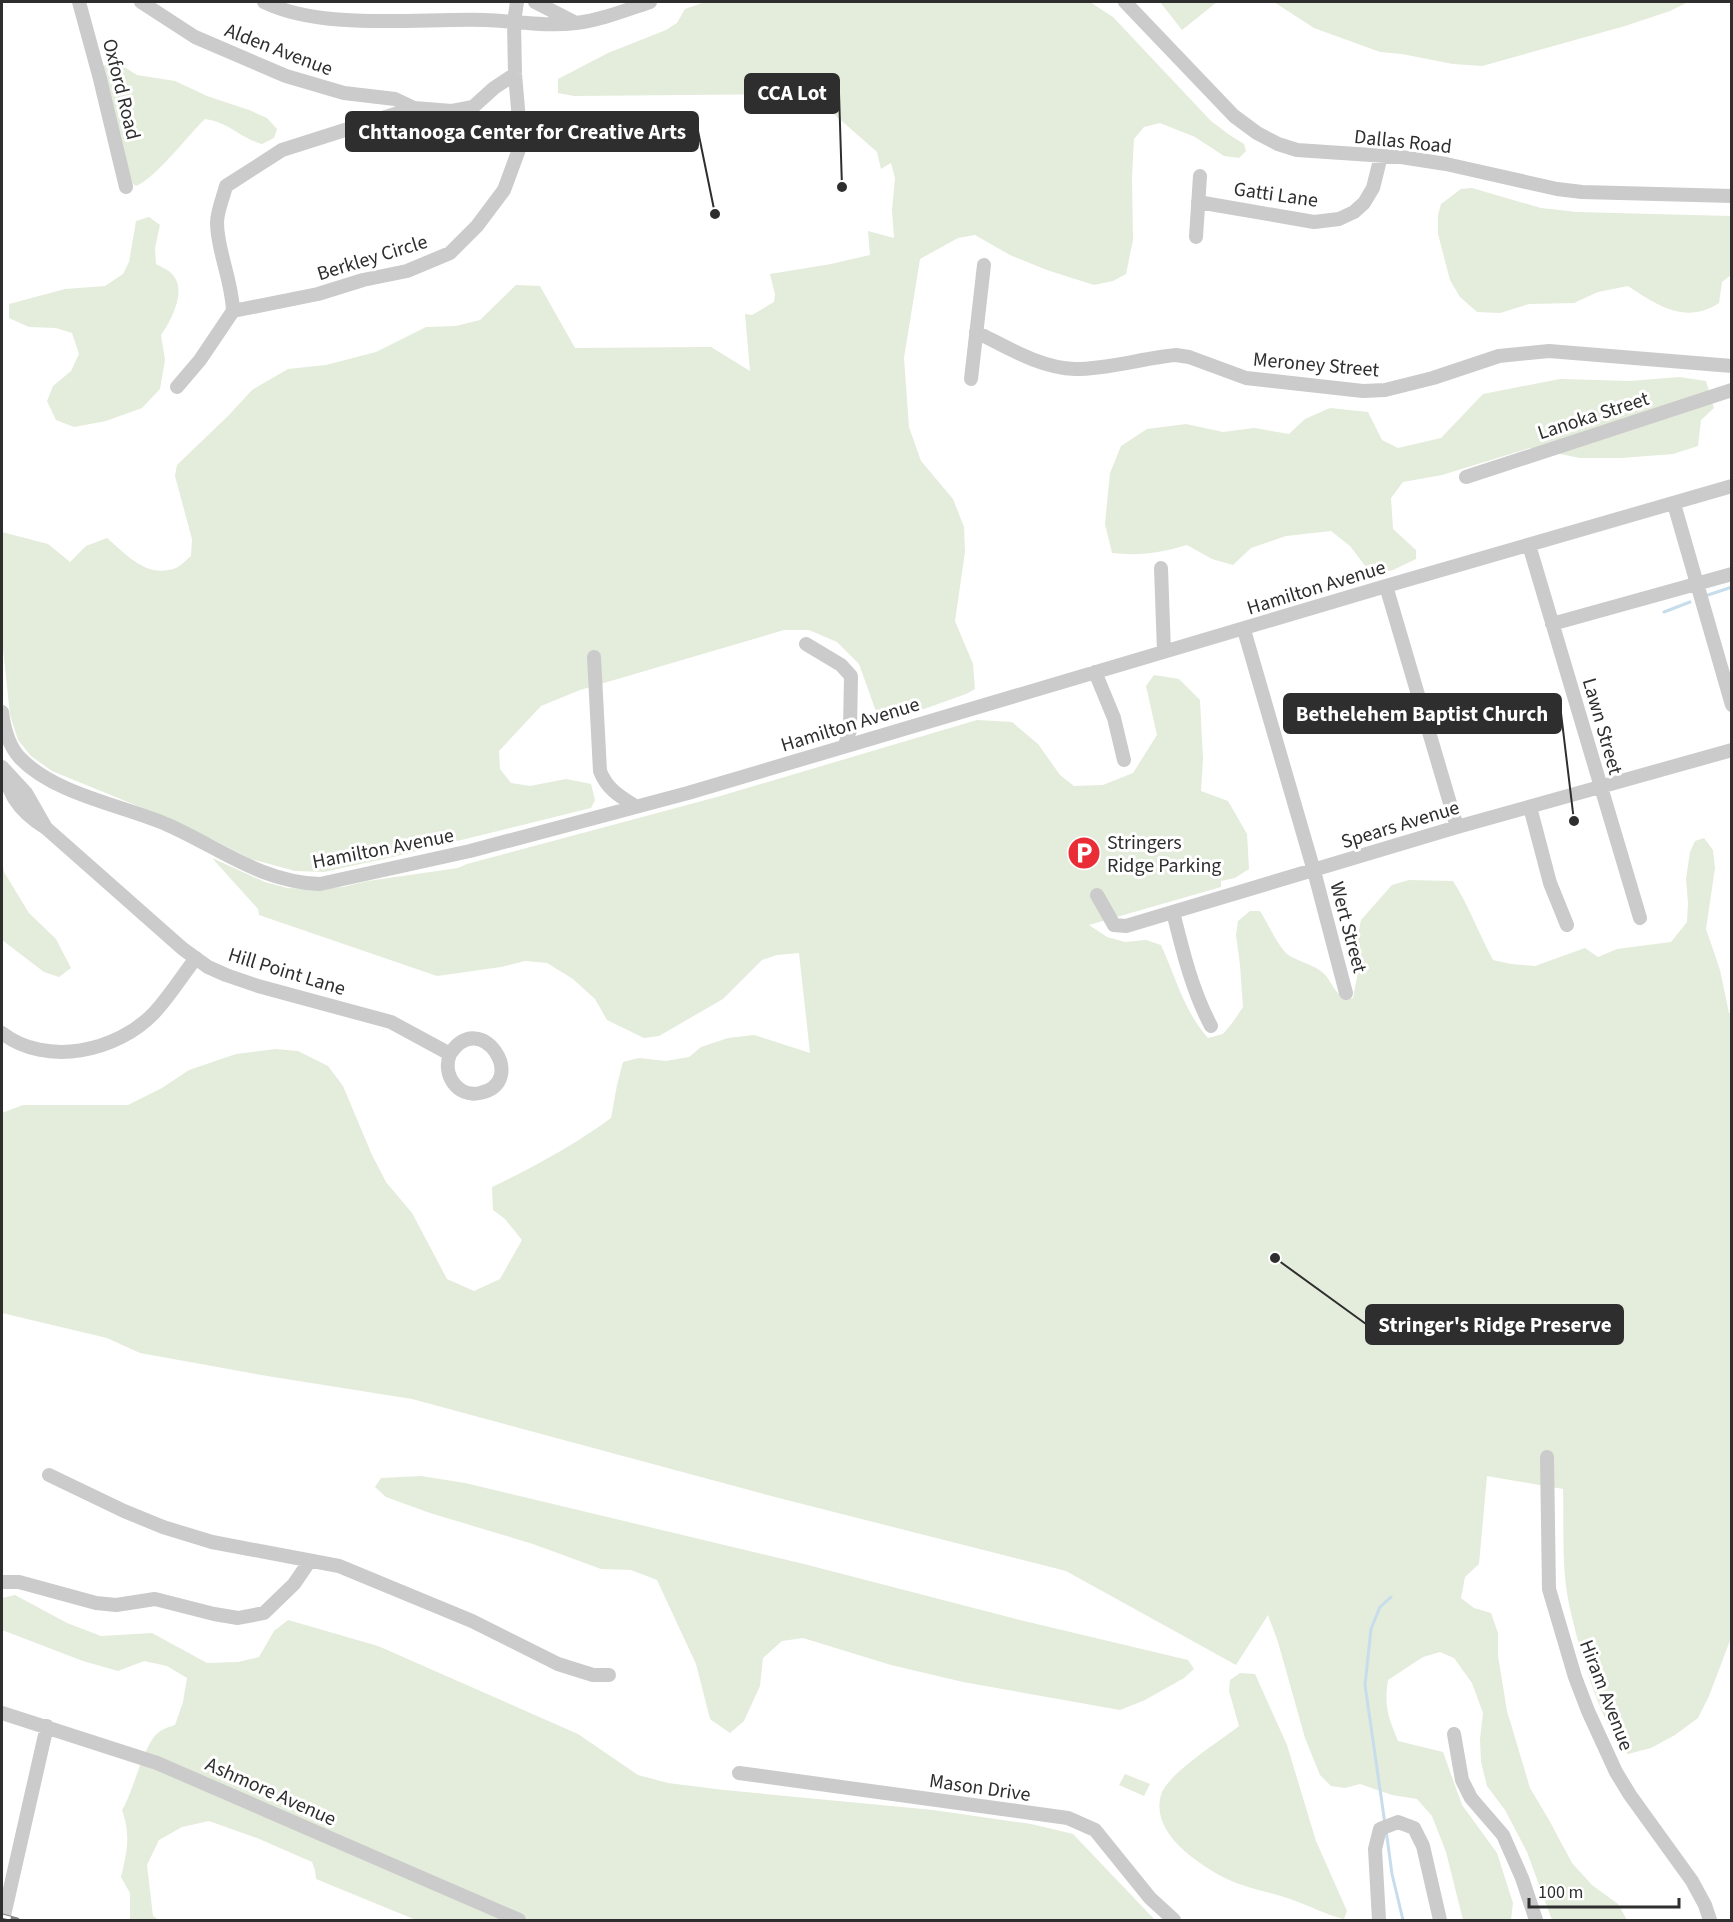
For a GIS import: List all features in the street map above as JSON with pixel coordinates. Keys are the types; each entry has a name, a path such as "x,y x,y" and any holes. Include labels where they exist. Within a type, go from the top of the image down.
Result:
{"street":[{"name":"Oxford Road","path":"79,2 126,187"},
{"name":"Alden Avenue","path":"141,2 195,37 286,76 344,93 395,99 414,108"},
{"path":"264,2 315,17 364,20 576,23 594,20 650,2"},
{"name":"Berkley Circle","path":"233,311 318,294 363,280 407,271 450,253 477,226 504,190 521,144 515,74 514,22 517,2"},
{"path":"536,2 576,23"},
{"name":"Dallas Road","path":"1125,2 1234,116 1257,134 1278,144 1297,150 1381,156 1446,164 1557,189 1582,192 1731,196"},
{"path":"177,387 200,360 233,311 229,276 217,228 226,186 282,150 414,108 452,111 473,106 515,74"},
{"name":"Gatti Lane","path":"1198,202 1314,222 1339,219 1354,212 1364,203 1373,188 1381,156"},
{"path":"1196,237 1200,176"},
{"path":"971,379 984,265"},
{"name":"Meroney Street","path":"976,332 1024,356 1075,369 1176,355 1189,357 1246,378 1363,391 1385,390 1433,378 1499,356 1549,351 1731,366"},
{"name":"Lanoka Street","path":"1466,477 1731,390"},
{"name":"Hamilton Avenue","path":"3,733 8,752 64,787 168,825 260,872 276,878 320,884 470,851 688,793 1731,486"},
{"path":"1674,504 1731,705"},
{"name":"Lawn Street","path":"1529,545 1640,918"},
{"path":"1161,568 1164,652"},
{"path":"1552,624 1731,574"},
{"path":"1386,586 1457,827"},
{"name":"Wert Street","path":"1244,630 1314,871 1346,993"},
{"path":"806,644 841,665 851,676 850,730 845,745"},
{"path":"594,657 600,771 613,792 635,806"},
{"path":"1095,672 1114,718 1124,760"},
{"path":"2,712 3,733"},
{"name":"Spears Avenue","path":"1097,895 1114,925 1126,926 1457,827 1731,750"},
{"name":"Hill Point Lane","path":"2,767 7,780 46,828 196,958 242,981 391,1022 450,1054"},
{"path":"1530,807 1550,883 1567,925"},
{"path":"1173,912 1189,973 1199,1003 1211,1026"},
{"path":"2,1033 24,1045 54,1052 77,1051 104,1044 126,1034 154,1013 196,958"},
{"path":"470,1040 481,1040 489,1044 498,1053 501,1062 498,1080 484,1092 475,1094 463,1091 453,1083 448,1075 447,1064 450,1054 458,1045 470,1040"},
{"name":"Hiram Avenue","path":"1547,1457 1549,1589 1578,1683 1616,1772 1692,1881 1710,1920"},
{"path":"49,1475 163,1527 212,1542 339,1566 472,1621 558,1664 593,1675 609,1675"},
{"path":"2,1582 20,1582 96,1603 116,1605 155,1599 238,1618 264,1613 294,1584 309,1562"},
{"name":"Ashmore Avenue","path":"2,1713 157,1763 519,1920"},
{"path":"3,1920 47,1726"},
{"path":"1454,1734 1462,1780 1471,1798 1503,1835 1522,1878 1536,1920"},
{"name":"Mason Drive","path":"739,1773 1068,1818 1095,1830 1150,1898 1174,1920"},
{"path":"1379,1920 1375,1849 1380,1829 1398,1822 1414,1828 1423,1846 1440,1920"}],"green space":[{"path":"705,2 1090,2 1113,17 1211,121 1244,144 1246,151 1239,158 1224,156 1195,137 1160,123 1144,127 1134,139 1133,240 1126,274 1113,281 1094,285 1047,270 1010,255 975,235 958,238 920,259 904,358 909,427 921,461 953,499 964,527 965,552 955,621 973,664 975,689 893,720 878,717 859,664 837,642 809,630 784,630 580,690 541,706 499,751 500,769 511,783 530,786 566,779 591,784 595,800 591,808 324,872 295,871 251,859 184,825 52,771 31,756 18,740 10,715 2,639 2,532 48,544 70,562 86,546 107,538 138,564 147,568 166,571 176,568 191,556 192,539 175,476 177,465 252,390 288,369 326,365 376,352 426,327 456,326 480,320 516,285 540,286 575,348 711,347 750,371 745,314 752,315 774,302 775,294 770,274 870,255 868,231 894,238 892,210 895,178 891,163 881,169 877,152 835,115 819,97 788,94 574,96 558,93 558,79 608,53 666,30 677,23 685,9"},
{"path":"1160,2 1217,2 1182,30"},
{"path":"1274,2 1688,2 1670,11 1625,26 1482,66 1453,64 1380,52 1314,28"},
{"path":"110,64 126,68 137,75 175,81 207,96 267,118 277,129 274,138 262,144 221,123 205,119 162,166 136,186 132,183 102,66"},
{"path":"1472,188 1541,208 1577,212 1731,216 1731,275 1722,282 1719,303 1695,312 1683,312 1661,306 1628,286 1598,292 1574,303 1529,304 1500,313 1477,312 1460,297 1450,280 1438,234 1438,215 1441,204 1461,189"},
{"path":"149,217 160,225 155,248 156,264 173,275 178,289 176,306 161,335 165,360 160,389 142,408 106,421 74,427 56,420 47,401 53,386 71,371 79,354 72,333 56,328 29,327 9,318 9,304 65,289 105,286 123,274 129,262 136,221"},
{"path":"1679,377 1706,381 1714,408 1701,420 1698,446 1673,454 1621,458 1580,458 1530,448 1442,475 1403,482 1391,498 1393,529 1416,550 1416,559 1393,570 1372,575 1350,546 1331,531 1286,536 1251,548 1233,565 1212,559 1187,545 1150,553 1112,553 1105,524 1110,473 1121,446 1147,429 1186,424 1223,432 1254,428 1289,434 1305,419 1330,408 1368,412 1382,440 1398,448 1441,438 1483,394 1560,379 1630,381"},
{"path":"1154,675 1179,679 1200,700 1203,759 1201,791 1228,801 1247,834 1249,869 1235,878 1221,881 1221,887 1089,925 1107,937 1125,942 1146,940 1161,945 1193,1017 1208,1038 1223,1034 1243,1007 1236,935 1238,921 1250,911 1260,911 1288,955 1318,969 1337,992 1353,998 1357,977 1354,953 1361,920 1392,885 1409,880 1453,881 1493,960 1535,966 1585,948 1598,957 1617,949 1671,942 1687,922 1686,879 1690,852 1695,841 1704,838 1713,850 1715,868 1706,929 1720,970 1729,1013 1732,1013 1731,1638 1698,1718 1675,1735 1651,1748 1628,1754 1618,1742 1598,1701 1574,1624 1565,1574 1563,1489 1487,1476 1479,1564 1465,1577 1461,1598 1474,1608 1491,1613 1498,1633 1498,1656 1507,1711 1530,1788 1572,1863 1592,1885 1618,1904 1627,1920 1552,1920 1527,1852 1505,1810 1487,1786 1481,1762 1480,1739 1483,1713 1472,1683 1454,1658 1440,1652 1423,1657 1388,1680 1386,1697 1389,1718 1398,1741 1443,1752 1462,1805 1497,1853 1513,1903 1511,1920 1463,1920 1446,1852 1432,1816 1417,1799 1392,1795 1360,1784 1345,1788 1331,1786 1320,1775 1305,1738 1268,1615 1236,1665 1066,1571 775,1497 412,1399 140,1353 107,1338 2,1313 2,1113 23,1105 128,1105 162,1088 189,1070 236,1054 276,1049 298,1051 328,1066 343,1086 386,1182 412,1213 447,1279 474,1291 500,1279 522,1240 505,1219 493,1210 492,1187 553,1155 611,1118 623,1062 639,1058 666,1061 689,1057 701,1047 728,1038 754,1035 810,1053 799,953 777,955 762,960 723,999 659,1036 644,1038 607,1020 595,999 573,979 547,963 525,961 501,967 437,976 259,915 258,909 212,858 265,882 287,888 343,887 368,881 458,868 717,797 977,720 1012,722 1038,744 1060,775 1074,786 1103,785 1133,773 1157,735 1146,686"},
{"path":"2,858 4,872 29,913 56,939 71,968 59,977 44,972 2,940"},
{"path":"421,1476 465,1483 804,1564 1024,1621 1188,1660 1194,1669 1184,1678 1145,1700 1120,1710 963,1682 891,1665 803,1638 782,1641 763,1658 760,1686 744,1721 730,1733 710,1719 696,1664 657,1580 631,1570 601,1569 533,1544 430,1513 386,1497 375,1487 381,1478"},
{"path":"15,1595 67,1623 101,1636 152,1633 207,1663 238,1662 259,1657 274,1631 288,1620 378,1646 578,1734 638,1775 668,1783 933,1810 1031,1824 1073,1834 1155,1920 416,1920 316,1879 312,1862 257,1838 209,1821 182,1827 159,1840 147,1865 153,1916 159,1920 130,1920 130,1893 121,1877 127,1843 122,1810 153,1738 162,1730 175,1725 183,1702 187,1678 167,1666 144,1661 118,1671 83,1661 2,1630 2,1598"},
{"path":"1240,1673 1255,1674 1287,1745 1316,1841 1347,1911 1344,1919 1227,1879 1190,1856 1169,1834 1163,1822 1159,1809 1165,1787 1183,1768 1239,1726 1229,1691 1230,1680"},
{"path":"1125,1774 1150,1784 1144,1796 1119,1785"}],"waterway":[{"path":"1708,595 1732,587"},
{"path":"1664,612 1690,602"},
{"path":"1385,1824 1365,1685 1371,1629 1380,1607 1391,1597"},
{"path":"1386,1830 1392,1874 1403,1920"}],"railway":[{"path":"2,1916 17,1920"}],"place":[{"name":"CCA Lot","path":"842,187"},
{"name":"Chttanooga Center for Creative Arts","path":"715,214"},
{"name":"Bethelehem Baptist Church","path":"1574,821"},
{"name":"Stringers Ridge Parking","path":"1084,853"},
{"name":"Stringer's Ridge Preserve","path":"1275,1258"}]}
